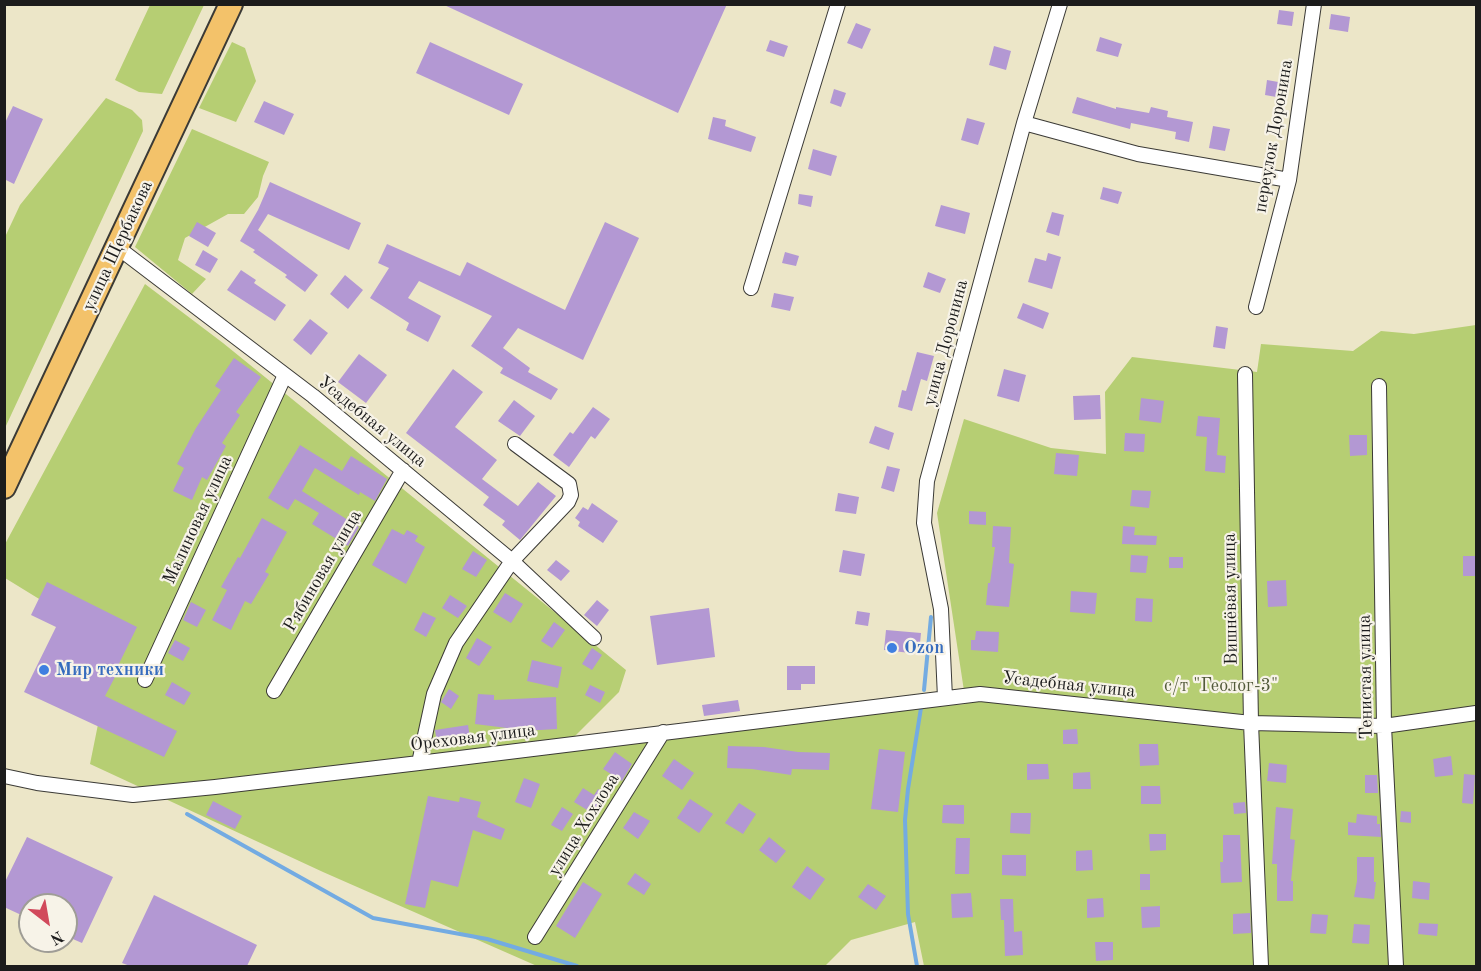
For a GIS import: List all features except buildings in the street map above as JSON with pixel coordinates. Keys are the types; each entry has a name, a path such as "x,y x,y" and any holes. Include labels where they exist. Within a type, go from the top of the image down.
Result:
{"main road":[{"name":"улица Щербакова","path":"4,487 231,4"}],"street":[{"path":"751,288 838,4"},
{"name":"улица Доронина","path":"945,698 941,609 924,523 927,481 1024,123 1060,4"},
{"name":"переулок Доронина","path":"1256,307 1289,180 1314,4"},
{"path":"1024,123 1138,154 1289,180"},
{"name":"Усадебная улица","path":"117,247 313,396 512,561 594,638"},
{"name":"Вишнёвая улица","path":"1245,374 1251,723 1261,966"},
{"name":"Малиновая улица","path":"145,680 285,375"},
{"name":"Тенистая улица","path":"1379,386 1384,726 1396,966"},
{"path":"419,763 434,694 456,643 512,561 572,495 569,484 515,444"},
{"name":"Рябиновая улица","path":"274,691 403,470"},
{"name":"Усадебная улица","path":"945,698 980,694 1251,723 1384,726 1476,713"},
{"name":"Ореховая улица","path":"4,776 37,783 133,795 419,763 945,698"},
{"name":"улица Хохлова","path":"535,937 663,732"}],"green space":[{"path":"150,5 204,5 162,94 139,92 115,80"},
{"path":"232,42 245,48 256,81 236,122 199,108"},
{"path":"106,98 132,110 142,120 143,131 5,428 5,237 20,205"},
{"path":"192,129 269,162 258,197 244,214 228,214 185,238 178,260 206,279 192,294 135,247"},
{"name":"с/т \"Геолог-3\"","path":"145,284 223,343 626,670 619,692 575,736 966,704 937,513 964,419 1051,448 1106,454 1105,392 1132,357 1257,372 1261,344 1353,351 1381,331 1414,334 1476,325 1476,966 924,966 915,922 851,940 825,966 537,966 323,872 90,764 114,645 5,578 4,546"}],"waterway":[{"path":"924,690 931,617"},
{"path":"917,966 908,914 905,820 921,708"},
{"path":"187,814 373,918 487,939 577,966"}],"place":[{"name":"Ozon","path":"892,648"},
{"name":"Мир техники","path":"44,670"}]}
